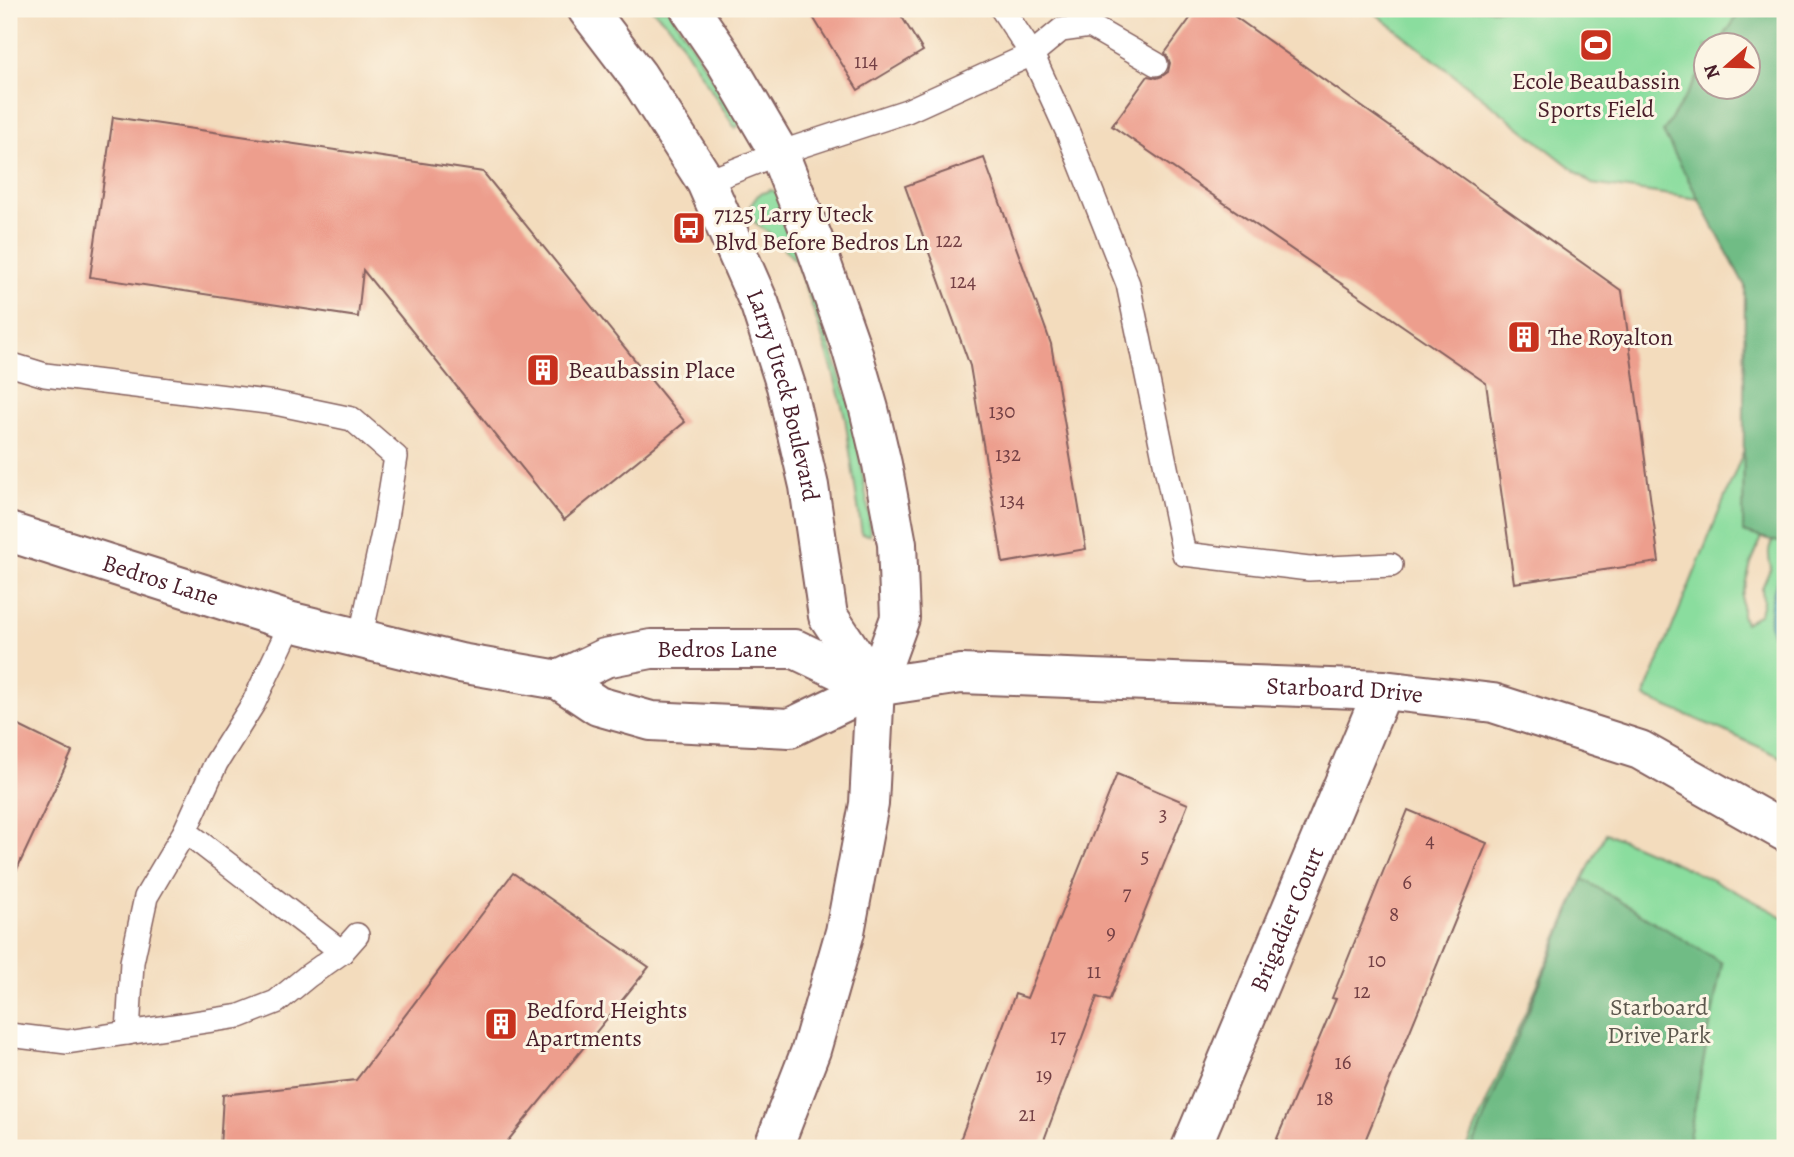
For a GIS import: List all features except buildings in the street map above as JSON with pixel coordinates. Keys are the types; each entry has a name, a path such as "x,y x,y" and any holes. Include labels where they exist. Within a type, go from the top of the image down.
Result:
{"street":[{"name":"Larry Uteck Boulevard","path":"587,9 638,75 706,182 760,305 786,386 809,486 828,616 875,687"},
{"path":"690,9 724,60 779,153 813,239 869,409 897,544 900,618 875,687 869,804 845,932 811,1050 774,1148"},
{"name":"Bedros Lane","path":"9,532 292,622 460,663 559,680 598,706 651,721 790,728 875,687"},
{"name":"Bedros Lane","path":"559,680 605,659 651,649 795,649 875,687"},
{"name":"Starboard Drive","path":"875,687 961,674 1383,690 1493,703 1640,750 1785,832"},
{"name":"Brigadier Court","path":"1191,1148 1383,690"}],"lane":[{"path":"1002,9 1032,54 1069,135 1128,284 1184,554 1309,569 1391,565"},
{"path":"706,182 779,153 907,111 1032,54 1061,30 1090,26 1157,64"},
{"path":"9,364 45,375 275,403 352,419 396,457 385,524 360,640"},
{"path":"128,1033 132,962 146,897 184,831 216,763 253,704 292,622"},
{"path":"184,831 342,952"},
{"path":"11,1042 67,1042 240,1016 276,1002 342,952 357,935"}],"green space":[{"path":"652,9 669,9 741,124 735,128 672,28"},
{"path":"1370,9 1785,9 1785,211 1592,184"},
{"path":"1742,9 1785,9 1785,544 1743,532 1745,286 1663,132 1692,86 1692,102 1762,102 1762,32 1727,32"},
{"path":"770,190 779,192 853,415 870,535 862,534 845,417 832,368 796,261 752,220 750,206 758,195"},
{"path":"1785,349 1768,524 1751,563 1742,596 1742,615 1745,623 1760,614 1762,588 1771,567 1769,549 1781,521 1785,502 1785,759 1644,697"},
{"name":"Starboard Drive Park","path":"1606,833 1697,873 1785,918 1785,1148 1467,1148 1583,879"},
{"name":"Starboard Drive Park","path":"1583,879 1722,963 1687,1148 1472,1148"}],"water":[{"path":"1785,562 1785,628 1773,635 1770,608"}],"place":[{"name":"Ecole Beaubassin Sports Field","path":"1596,45"},
{"name":"7125 Larry Uteck Blvd Before Bedros Ln","path":"689,228"},
{"name":"The Royalton","path":"1524,337"},
{"name":"Beaubassin Place","path":"543,370"},
{"name":"Bedford Heights Apartments","path":"501,1024"}]}
